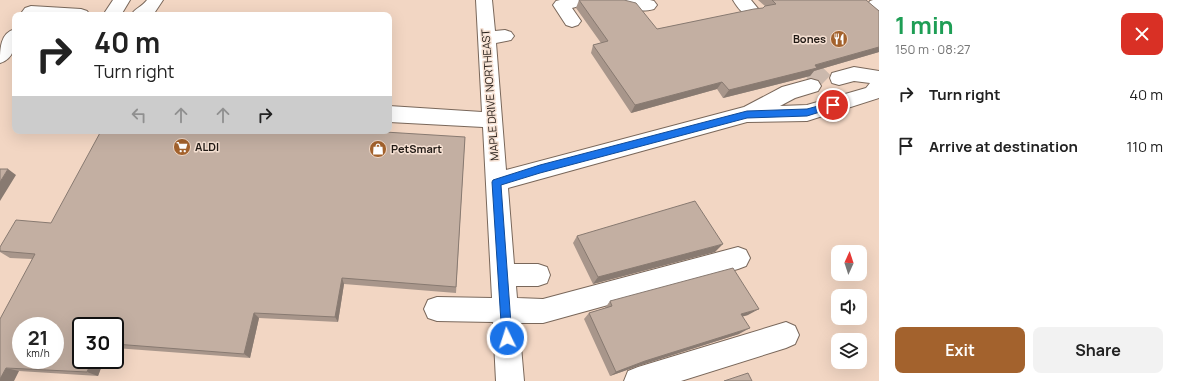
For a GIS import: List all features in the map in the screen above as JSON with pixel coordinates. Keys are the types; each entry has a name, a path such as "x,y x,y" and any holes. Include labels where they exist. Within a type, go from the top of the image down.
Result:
{"street":[{"path":"114,12 122,0"},
{"path":"145,12 149,10 155,0"},
{"name":"MAPLE DRIVE NORTHEAST","path":"484,0 496,37 492,120 510,381"},
{"path":"572,21 562,5 581,0"},
{"path":"624,0 626,3 648,5"},
{"path":"34,9 58,12"},
{"path":"0,56 12,39"},
{"path":"838,78 854,74 879,78"},
{"path":"747,114 807,113 873,93 879,85"},
{"path":"496,182 747,114 789,92 811,86"},
{"path":"392,114 492,120"},
{"path":"437,309 543,311 738,258"},
{"path":"502,275 538,275"},
{"path":"638,381 786,335"}],"shaded area":[{"path":"0,0 879,0 879,381 0,381"}],"building":[{"path":"579,0 624,0 636,3 657,29 763,8 765,6 776,4 772,0 866,0 879,11 879,47 815,65 817,68 729,90 722,82 635,105 593,45 608,41"},
{"path":"392,132 465,137 456,287 342,278 335,317 254,313 244,354 124,345 124,317 72,317 72,369 88,369 87,372 26,369 64,369 64,317 12,317 12,368 6,368 0,379 0,319 35,254 0,251 0,247 16,220 51,223 99,134 392,134"},
{"path":"0,169 8,169 0,182"},
{"path":"695,201 723,244 598,277 577,236"},
{"path":"733,268 759,309 741,314 750,328 645,361 616,372 589,313 612,306 610,301"},
{"path":"748,373 752,381 724,381"}],"tunnel":[{"path":"792,51 824,82"}],"place":[{"name":"Bones","path":"839,39"},
{"name":"ALDI","path":"182,147"},
{"name":"PetSmart","path":"378,149"}],"route":[{"path":"507,338 496,182 747,114 807,113 833,105"}]}
